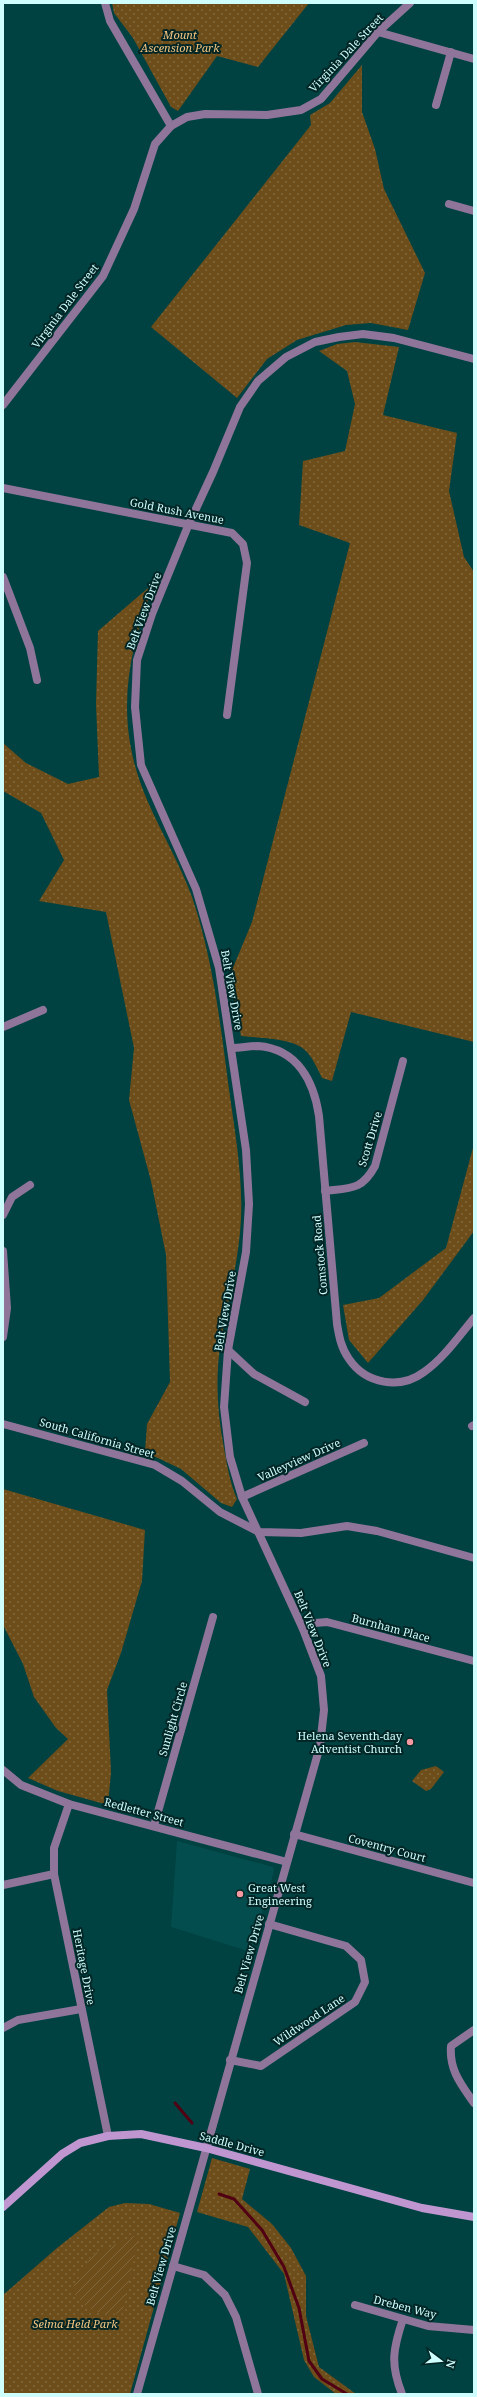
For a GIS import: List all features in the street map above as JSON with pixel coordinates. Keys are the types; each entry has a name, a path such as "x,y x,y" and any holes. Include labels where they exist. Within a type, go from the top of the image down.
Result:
{"street":[{"path":"105,3 110,21 171,126"},
{"name":"Virginia Dale Street","path":"3,405 103,276 134,209 155,144 171,126 187,117 205,114 267,115 301,110 320,99 378,32 410,3"},
{"path":"378,32 474,58"},
{"path":"436,105 451,52"},
{"path":"449,204 474,211"},
{"name":"Belt View Drive","path":"137,2394 230,2060 320,1746 324,1710 321,1676 303,1629 242,1497 230,1457 224,1408 228,1350 246,1252 249,1204 246,1150 217,961 196,890 141,765 135,707 138,660 152,614 188,526 213,472 240,407 258,381 286,357 315,342 363,334 394,338 474,359"},
{"name":"Gold Rush Avenue","path":"3,488 97,505 188,526 232,533 243,544 246,563 227,715"},
{"path":"3,577 30,648 37,680"},
{"path":"3,1026 43,1010"},
{"name":"Comstock Road","path":"231,1048 259,1046 277,1050 304,1070 316,1097 336,1324 342,1346 349,1359 361,1371 382,1381 404,1383 413,1379 440,1359 474,1318"},
{"name":"Scott Drive","path":"325,1191 357,1187 369,1178 375,1166 403,1061"},
{"path":"3,1215 12,1197 30,1185"},
{"path":"3,1251 7,1308 3,1338"},
{"path":"228,1350 254,1374 305,1402"},
{"name":"South California Street","path":"3,1424 155,1465 182,1481 220,1512 259,1532 301,1534 347,1526 377,1531 474,1558"},
{"name":"Valleyview Drive","path":"242,1497 364,1443"},
{"name":"Sunlight Circle","path":"154,1826 213,1617"},
{"name":"Burnham Place","path":"303,1629 315,1623 327,1622 474,1662"},
{"name":"Redletter Street","path":"3,1770 21,1785 69,1804 287,1862"},
{"name":"Heritage Drive","path":"69,1804 54,1848 54,1874 108,2136"},
{"name":"Coventry Court","path":"294,1834 474,1883"},
{"path":"3,1885 54,1874"},
{"name":"Wildwood Lane","path":"230,2060 261,2066 354,2002 365,1982 361,1960 346,1946 269,1924"},
{"path":"3,2028 18,2020 81,2009"},
{"path":"474,2030 451,2046 450,2061 460,2083 474,2104"},
{"name":"Saddle Drive","path":"3,2207 62,2154 80,2143 108,2136 141,2134 206,2148 422,2208 474,2217"},
{"path":"173,2266 204,2275 224,2295 236,2317 258,2394"},
{"name":"Dreben Way","path":"356,2305 428,2326 474,2330"},
{"path":"402,2394 394,2375 394,2345 403,2319"}],"shaded area":[{"path":"177,1841 273,1867 274,1871 251,1952 171,1927"}],"green space":[{"name":"Mount Ascension Park","path":"112,3 309,3 258,67 217,56 178,111 171,107 133,38 114,13"},
{"path":"362,65 362,112 375,149 384,189 425,273 408,330 371,323 346,325 297,340 267,359 237,398 151,327 311,125 310,115 330,103"},
{"path":"355,342 399,347 383,415 457,433 449,491 464,557 474,572 474,1042 351,1012 332,1081 322,1078 308,1053 295,1044 280,1040 241,1036 230,975 252,922 350,543 299,525 303,461 345,451 355,404 347,371 319,351 337,344"},
{"path":"155,582 136,638 128,692 127,719 137,774 148,802 192,897 205,942 218,1012 235,1133 241,1185 240,1234 236,1265 221,1340 217,1381 218,1408 222,1435 232,1487 237,1499 232,1507 221,1503 181,1469 145,1452 147,1424 170,1382 166,1255 151,1181 129,1100 134,1048 106,912 39,901 64,860 41,813 3,791 3,743 26,763 68,784 99,777 96,704 98,631"},
{"path":"474,1144 474,1231 423,1300 368,1363 349,1340 343,1305 379,1298 446,1248"},
{"path":"3,1489 145,1530 142,1581 121,1653 107,1690 111,1772 108,1805 58,1791 28,1778 68,1739 56,1728 34,1697 23,1664 3,1625"},
{"path":"436,1766 444,1772 431,1789 426,1791 412,1781 421,1770"},
{"path":"212,2158 250,2169 242,2199 272,2224 291,2248 306,2276 306,2316 319,2367 356,2394 336,2394 314,2377 304,2360 284,2274 248,2227 197,2212"},
{"name":"Selma Held Park","path":"125,2203 149,2204 180,2213 130,2394 3,2394 3,2295 57,2248 109,2207"},
{"path":"134,2236 138,2240 122,2314 98,2312 88,2308 71,2291 92,2255"}],"waterway":[{"path":"175,2103 192,2123"},
{"path":"219,2194 234,2199 262,2230 284,2267 299,2308 309,2361 322,2379 347,2394"}],"place":[{"name":"Helena Seventh-day Adventist Church","path":"410,1742"},
{"name":"Great West Engineering","path":"240,1894"}]}
